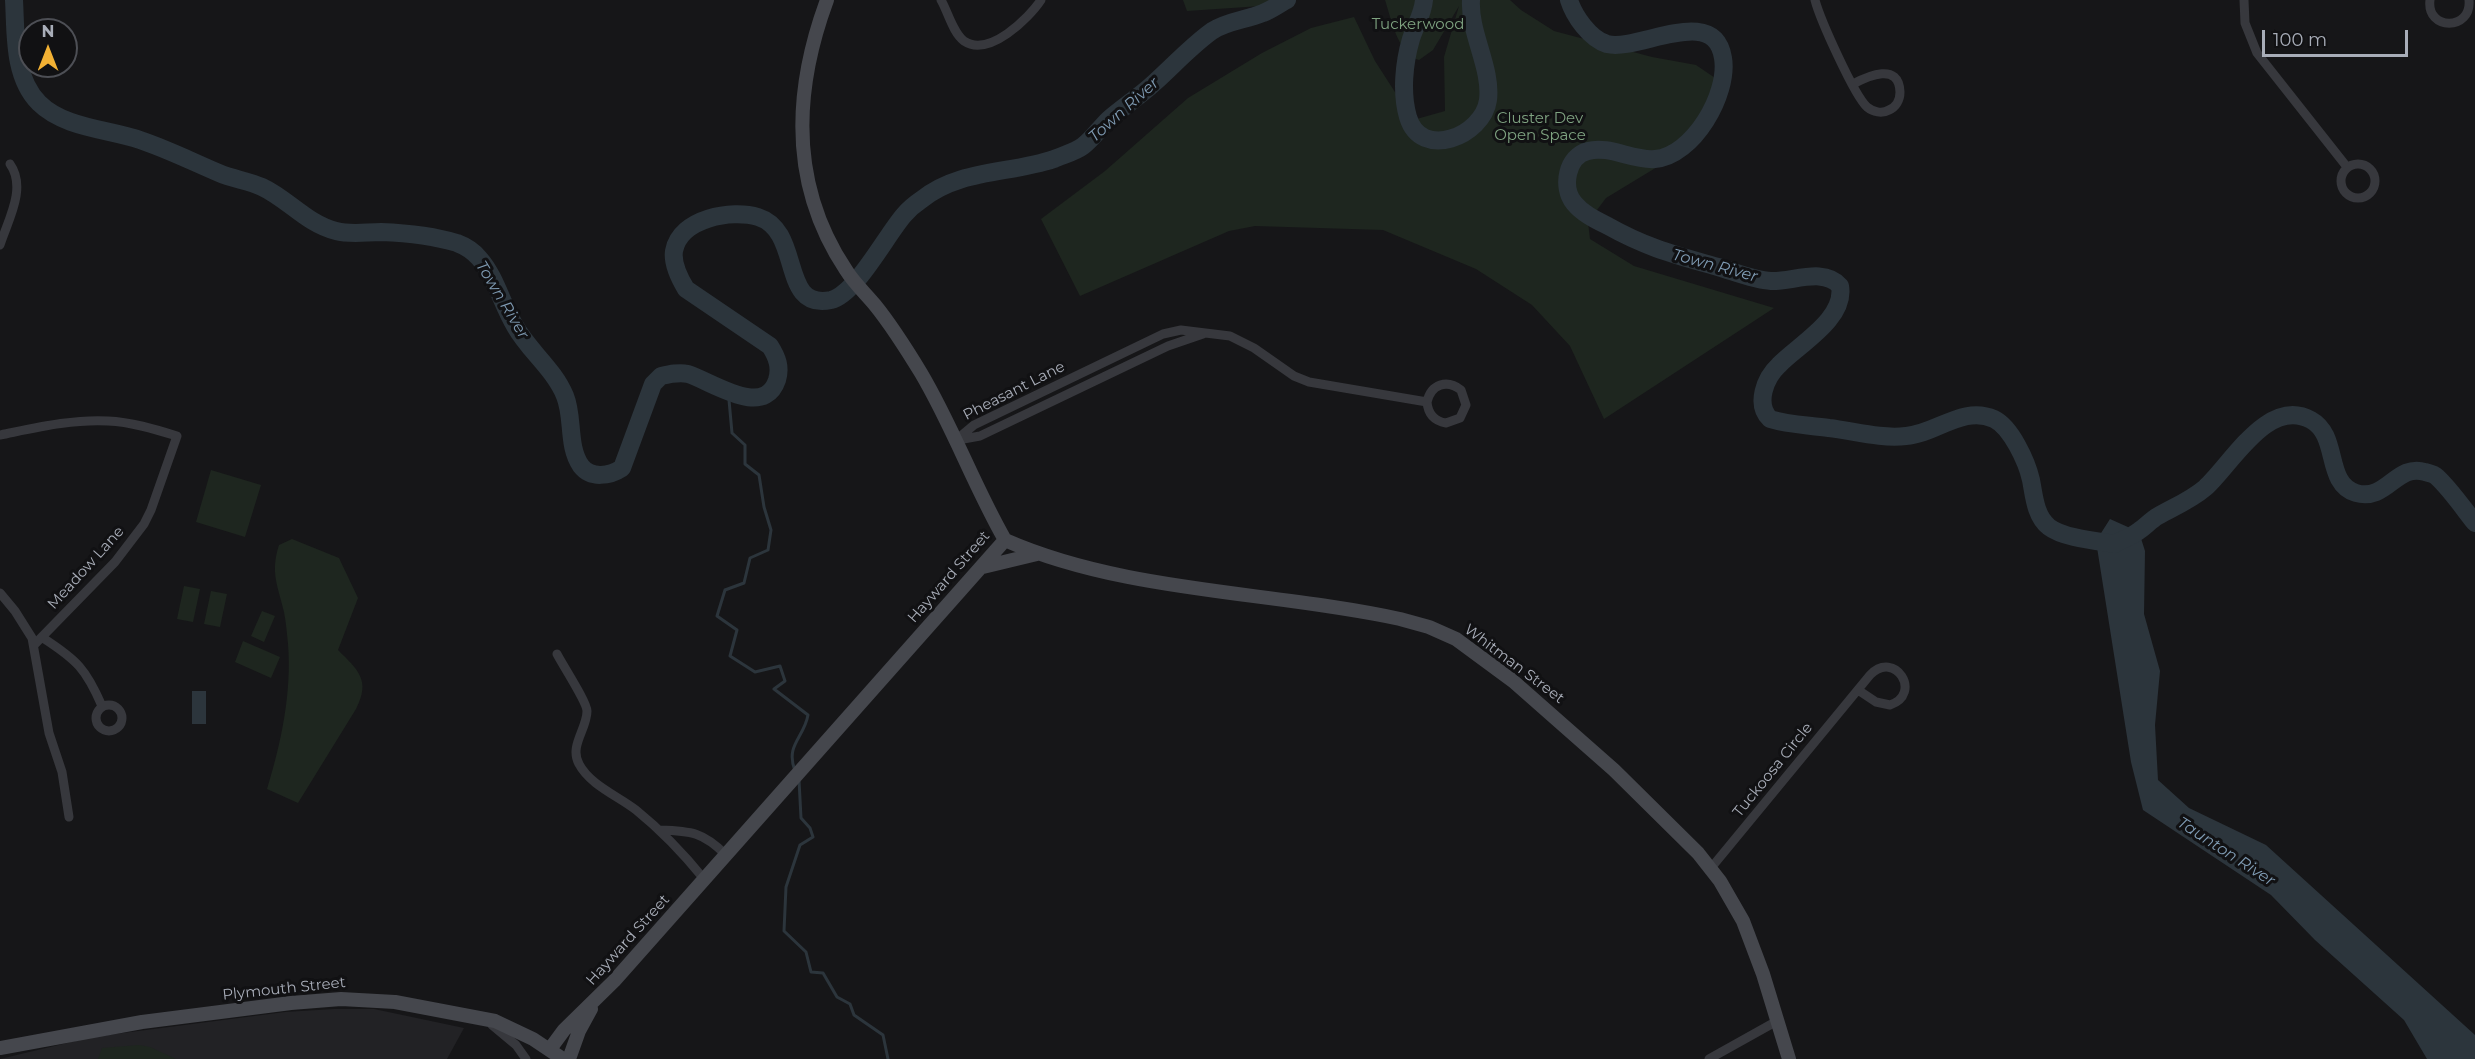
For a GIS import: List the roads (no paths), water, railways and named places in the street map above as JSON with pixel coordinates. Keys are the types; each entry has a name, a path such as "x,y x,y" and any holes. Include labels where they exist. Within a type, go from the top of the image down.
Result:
{"street":[{"name":"Hayward Street","path":"548,1054 564,1030 596,1000 1005,540 956,440 912,358 885,318 848,274 817,214 808,181 803,144 802,102 813,39 827,0"},
{"path":"941,0 964,41 980,45 988,44 1004,36 1030,14 1041,0"},
{"path":"1815,0 1826,32 1853,84 1866,106 1877,112 1886,112 1893,108 1900,96 1897,82 1885,73 1875,73 1853,84"},
{"path":"2244,0 2245,23 2257,53 2347,167"},
{"path":"2430,0 2430,11 2434,18 2449,25 2458,23 2464,18 2469,10 2469,0"},
{"path":"0,245 18,190 17,174 10,164"},
{"name":"Pheasant Lane","path":"956,440 974,425 1059,384 1168,332 1185,330 1235,338 1294,376 1310,381 1427,402"},
{"name":"Pheasant Lane","path":"956,440 980,436 1168,346 1203,334"},
{"path":"1087,371 1093,382"},
{"path":"1059,384 1065,395"},
{"path":"1446,384 1461,390 1466,405 1460,418 1446,423 1439,422 1431,415 1427,402 1431,390 1446,384"},
{"name":"Meadow Lane","path":"0,435 44,426 94,420 135,424 177,436 144,524 115,562 34,645"},
{"name":"Whitman Street","path":"1005,540 1036,554 1153,580 1384,615 1443,633 1471,648 1548,710 1630,785 1712,868 1743,921 1790,1059"},
{"path":"982,567 1036,554"},
{"path":"0,593 22,621 34,645 49,733 62,772 69,817"},
{"path":"43,638 80,666 93,684 102,706"},
{"path":"556,654 587,708 585,723 576,745 578,763 601,788 634,809 674,842 704,879"},
{"name":"Tuckoosa Circle","path":"1712,868 1873,671 1881,667 1890,667 1898,670 1905,681 1905,690 1901,698 1890,705 1876,702 1858,690"},
{"path":"660,830 692,831 712,841 726,855"},
{"name":"Plymouth Street","path":"0,1048 142,1022 329,999 395,1002 483,1018 511,1027 548,1054 563,1059"},
{"name":"Hayward Street","path":"569,1059 579,1031 596,1000"},
{"path":"483,1018 508,1037 526,1059"},
{"path":"1709,1059 1777,1021"}],"water":[{"name":"Taunton River","path":"2110,519 2139,532 2145,551 2144,614 2160,671 2155,725 2158,780 2189,808 2266,845 2475,1035 2475,1059 2427,1059 2404,1020 2315,940 2271,895 2143,810 2131,762 2096,541"},
{"path":"192,691 206,691 206,724 192,724"}],"waterway":[{"name":"Town River","path":"14,0 16,41 24,81 39,103 61,118 140,140 224,175 257,185 326,228 353,233 381,232 439,238 457,243 472,251 490,274 510,318 521,335 560,386 568,405 572,441 581,466 590,473 601,475 622,468 653,384 661,376 688,374 737,395 750,397 761,397 770,391 777,380 778,362 770,346 686,289 677,271 674,251 678,240 696,224 708,219 735,214 758,217 772,225 781,237 797,282 804,294 815,300 831,300 851,287 908,211 936,190 968,177 1037,164 1076,150 1212,31 1263,13 1287,0"},
{"name":"Town River","path":"1424,0 1407,58 1404,78 1405,98 1408,117 1415,130 1425,138 1438,140 1464,133 1484,113 1488,100 1487,76 1473,25 1471,0"},
{"name":"Town River","path":"1569,0 1584,26 1595,37 1607,44 1621,45 1674,33 1691,32 1706,34 1717,42 1723,58 1720,89 1706,121 1695,135 1669,155 1655,159 1638,158 1604,150 1581,154 1575,159 1568,173 1568,189 1574,203 1586,214 1622,234 1675,255 1758,279 1779,281 1817,276 1833,280 1840,286 1840,298 1828,320 1774,370 1766,384 1763,406 1770,419 1792,424 1897,437 1928,431 1971,415 1994,419 2006,429 2022,455 2029,473 2036,505 2044,522 2063,534 2115,544"},
{"path":"733,393 729,400 732,433 745,445 745,464 759,475 764,507 771,530 768,550 750,558 744,583 725,590 717,616 737,630 730,656 755,672 780,666 785,681 774,689 808,715 792,755 795,771"},
{"path":"2116,543 2200,492 2265,425 2280,417 2295,415 2311,420 2320,427 2330,447 2335,470 2346,488 2356,493 2367,494 2384,488 2406,473 2415,471 2428,473 2436,476 2442,482 2475,523"},
{"path":"799,780 801,818 810,828 813,837 800,845 786,887 784,931 806,952 811,972 823,973 837,997 850,1004 854,1015 883,1035 888,1059"}],"park label":[{"name":"Tuckerwood","path":"1418,25"},
{"name":"Cluster Dev Open Space","path":"1540,128"}]}
